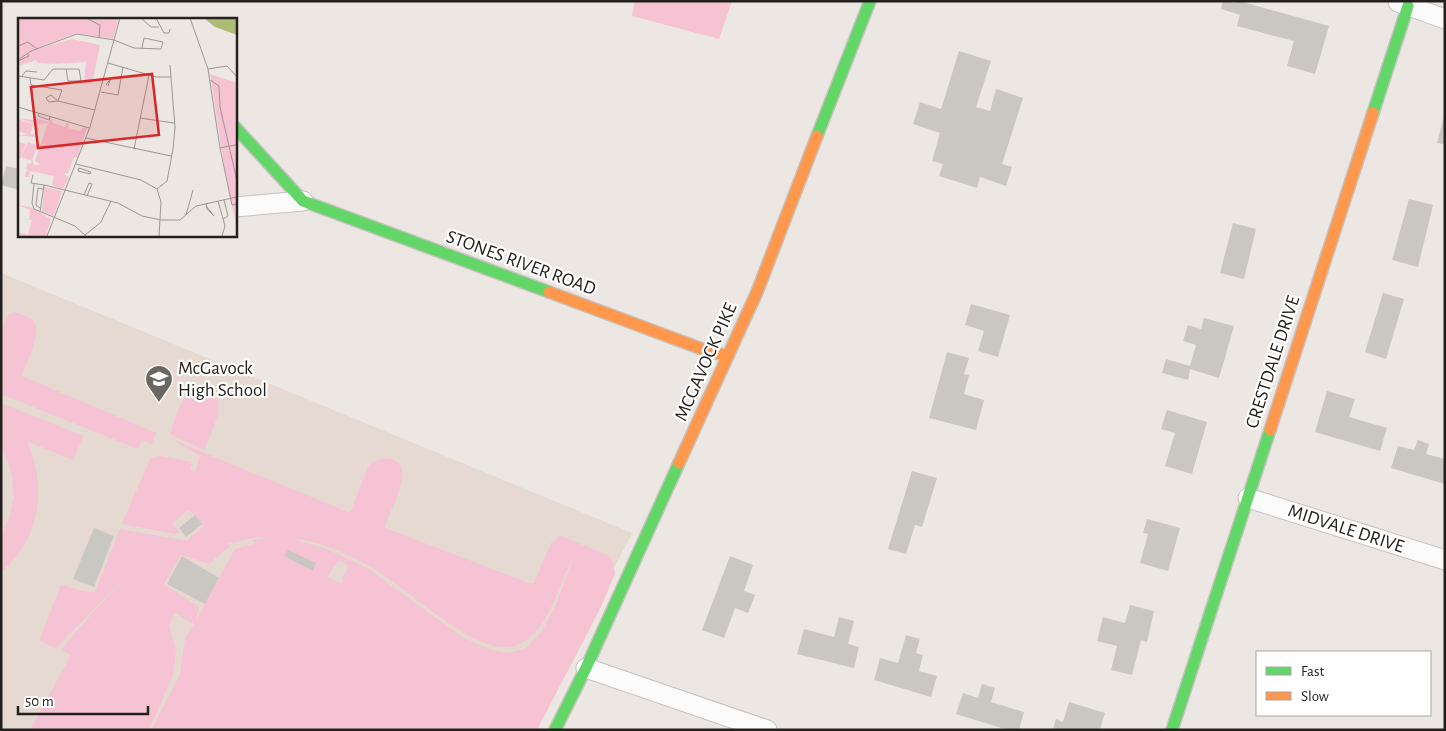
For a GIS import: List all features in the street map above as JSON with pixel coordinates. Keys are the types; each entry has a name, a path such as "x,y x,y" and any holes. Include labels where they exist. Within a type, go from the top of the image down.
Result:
{"street":[{"name":"MCGAVOCK PIKE","path":"555,730 586,668 756,292 870,1"},
{"path":"1403,3 1445,19"},
{"name":"CRESTDALE DRIVE","path":"1172,730 1248,498 1403,3"},
{"path":"236,128 303,201"},
{"name":"STONES RIVER ROAD","path":"303,201 702,349 728,356"},
{"path":"236,207 303,201"},
{"name":"MIDVALE DRIVE","path":"1248,498 1445,560"},
{"path":"586,668 767,730"}],"shaded area":[{"path":"635,1 732,1 719,39 632,16"},
{"name":"McGavock High School","path":"1,273 632,533 531,730 1,730"},
{"path":"15,312 33,319 36,333 33,348 22,376 156,433 152,444 142,440 138,449 1,394 1,330 7,316"},
{"path":"196,388 208,391 215,396 218,404 216,422 204,450 170,434 182,402"},
{"path":"1,403 83,436 73,460 27,441 37,476 38,494 36,511 32,528 25,544 1,572 1,535 9,519 14,497 9,464 1,447"},
{"path":"171,439 350,513 369,465 380,459 391,459 399,464 402,471 402,480 385,528 529,583 534,583 551,543 561,536 607,555 612,559 615,574 600,609 537,730 151,730 180,675 185,639 194,624 175,613 169,625 176,651 174,672 149,730 30,730 71,655 61,650 130,572 56,648 39,641 61,585 95,592 120,529 187,540 203,527 189,509 172,523 179,532 175,534 122,524 150,459 160,456 192,462 190,470 195,472 200,456","holes":["258,537 267,538 252,540 257,543 235,549 196,621 199,607 164,584 181,555 209,564 231,545 226,544","292,539 323,545 353,557 385,576 471,637 488,644 503,647 523,642 542,624 573,558 557,602 542,631 525,649 507,653 491,650 462,637 370,570 327,549","339,560 349,566 342,578 344,579 341,584 327,577"]}],"building":[{"path":"1223,1 1235,3 1235,1 1239,1 1329,26 1315,74 1287,66 1294,41 1237,26 1240,15 1221,9"},
{"path":"959,51 991,61 976,107 990,111 996,89 1023,98 1002,164 1012,167 1006,186 980,177 977,188 939,176 943,164 932,161 940,133 913,124 920,102 941,109"},
{"path":"1445,116 1445,144 1437,143"},
{"path":"6,166 18,169 18,190 1,185"},
{"path":"1409,199 1433,205 1418,267 1392,260"},
{"path":"1233,223 1256,229 1244,279 1220,273"},
{"path":"1383,293 1404,299 1386,359 1365,352"},
{"path":"971,304 1010,315 998,357 978,351 984,331 965,325"},
{"path":"1204,318 1234,326 1219,378 1190,369 1188,380 1162,373 1166,359 1190,366 1196,345 1183,341 1188,325 1201,329"},
{"path":"947,352 969,358 964,374 969,375 964,394 984,400 976,430 929,418"},
{"path":"1327,391 1355,399 1349,417 1387,428 1380,451 1315,432"},
{"path":"1167,410 1207,422 1192,474 1165,466 1175,433 1161,429"},
{"path":"1418,440 1429,444 1426,454 1445,459 1445,484 1391,468 1398,446 1414,450"},
{"path":"912,471 937,478 922,527 915,525 906,554 888,549"},
{"path":"195,515 202,524 186,537 179,528"},
{"path":"1147,519 1180,528 1168,571 1140,563 1148,534 1143,533"},
{"path":"94,528 114,536 94,587 73,579"},
{"path":"288,550 316,563 313,571 284,556"},
{"path":"182,556 219,578 205,604 167,584"},
{"path":"730,556 753,565 744,591 755,595 748,613 735,608 724,638 702,630"},
{"path":"1130,605 1154,611 1147,642 1141,640 1132,675 1111,670 1117,646 1097,641 1103,617 1125,623"},
{"path":"839,617 854,621 848,644 859,647 854,668 797,654 804,629 834,637"},
{"path":"906,635 920,639 916,653 923,655 919,671 937,676 931,697 874,680 880,658 898,663"},
{"path":"982,684 995,688 991,702 1024,712 1019,730 1008,730 956,714 963,693 978,698"},
{"path":"1069,702 1105,713 1100,730 1053,730 1056,719 1063,722"}],"traffic: fast":[{"path":"817,136 870,1"},
{"path":"1373,113 1408,6"},
{"path":"236,128 303,201 549,292"},
{"path":"1172,730 1270,430"},
{"path":"555,730 586,668 679,463"}],"traffic: slow":[{"path":"1270,430 1373,113"},
{"path":"679,463 757,292 817,136"},
{"path":"549,292 702,349 728,356"}],"place":[{"name":"McGavock High School","path":"159,403"}]}
